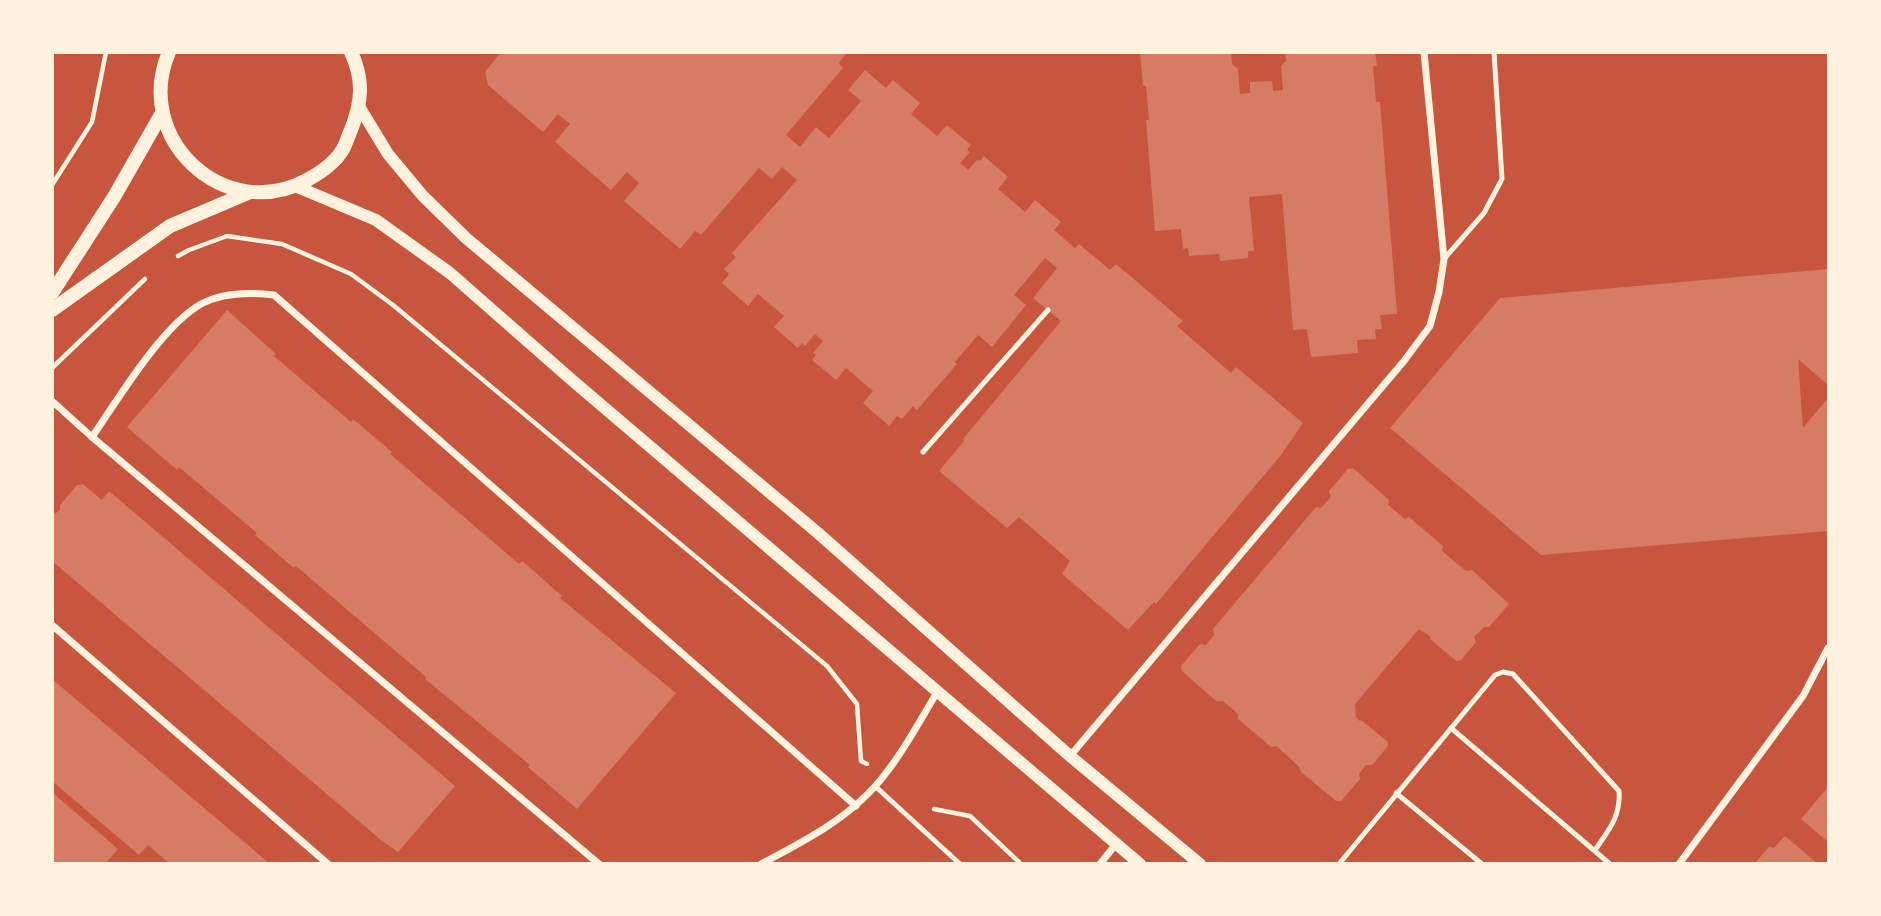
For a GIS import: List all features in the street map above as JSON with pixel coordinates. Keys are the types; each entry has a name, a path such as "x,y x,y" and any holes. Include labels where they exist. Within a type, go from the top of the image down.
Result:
{"main road":[{"path":"169,52 164,63 160,88 162,113 174,143 193,167 220,184 250,192 274,192 295,186 322,172 343,150 360,108 357,56"},
{"path":"52,293 114,197 162,113"},
{"path":"52,310 170,226 250,192"}],"street":[{"path":"1070,756 1404,361 1430,326 1444,259 1424,52"},
{"path":"360,108 388,154 423,196 466,238 834,547 1070,756 1200,863"},
{"path":"295,186 376,220 450,273 1140,863"},
{"path":"92,437 170,328 180,320 201,304 221,296 252,292 274,295 856,806"},
{"path":"52,401 598,863"},
{"path":"52,625 328,863"},
{"path":"1679,863 1804,696 1829,648"},
{"path":"761,863 811,838 856,806 886,774 938,691"},
{"path":"1100,863 1116,844"}],"lane":[{"path":"1444,259 1484,213 1502,178 1494,52"},
{"path":"923,452 1048,310"},
{"path":"1339,863 1495,675 1503,672 1513,674 1619,791 1620,806 1615,822 1595,849"},
{"path":"1451,728 1610,863"},
{"path":"875,786 960,863"},
{"path":"1396,793 1482,863"}],"path":[{"path":"52,185 92,121 106,52"},
{"path":"177,257 227,236 282,244 351,274 393,304 827,666 857,704 862,761 886,774"},
{"path":"52,368 155,270"},
{"path":"930,808 970,816 1021,863"}],"building":[{"path":"501,52 847,52 839,63 843,68 786,135 800,147 816,127 829,138 861,101 848,90 865,70 886,88 893,80 920,103 911,114 937,136 947,125 971,145 967,150 970,152 960,163 968,170 984,156 1008,177 998,189 1025,212 1035,200 1061,222 1054,230 1075,248 1079,244 1110,270 1116,264 1183,321 1177,326 1231,373 1236,367 1303,423 1281,455 1156,604 1154,602 1128,630 1062,574 1070,561 1019,517 1007,528 939,471 1061,321 1033,298 1057,268 1045,258 1014,295 1026,305 992,347 978,335 917,410 913,406 902,419 897,416 889,426 863,403 873,391 846,368 836,380 812,360 816,355 813,353 823,341 815,334 805,346 802,343 798,348 774,327 784,316 758,294 748,306 722,283 729,274 724,269 736,257 732,253 797,180 782,167 772,179 759,168 701,235 695,231 680,249 624,201 639,183 627,172 611,190 555,142 570,124 558,114 543,132 488,85 485,72"},
{"path":"1140,52 1231,52 1232,64 1238,69 1240,94 1250,93 1250,82 1272,81 1273,91 1283,90 1281,66 1286,61 1285,52 1375,52 1377,66 1373,66 1376,102 1380,102 1397,314 1380,315 1382,329 1375,329 1376,339 1357,340 1358,353 1311,357 1307,329 1293,330 1282,194 1249,197 1254,251 1248,251 1248,258 1220,261 1219,254 1189,256 1188,248 1183,249 1181,229 1155,231 1146,120 1149,120"},
{"path":"1828,269 1828,385 1798,359 1803,428 1828,398 1828,531 1541,555 1390,428 1500,298"},
{"path":"227,310 276,354 274,356 351,422 353,419 519,564 522,561 562,596 560,598 676,693 577,809 528,767 530,765 425,679 426,677 296,566 294,568 179,467 177,470 127,427"},
{"path":"1353,468 1389,500 1388,505 1405,519 1409,517 1443,546 1442,551 1466,571 1472,570 1509,604 1489,627 1484,627 1474,637 1476,642 1461,660 1456,661 1419,629 1355,704 1356,718 1388,742 1388,746 1372,765 1366,765 1359,774 1360,779 1341,801 1336,801 1301,772 1276,746 1271,747 1238,719 1238,714 1223,701 1216,701 1182,671 1181,666 1200,644 1206,645 1214,635 1213,629 1316,507 1321,508 1331,497 1329,491 1348,469"},
{"path":"83,484 102,500 109,491 455,786 398,852 52,561 52,516 60,510 60,505 77,485"},
{"path":"52,679 270,864 170,864 148,845 139,855 52,781"},
{"path":"1828,787 1828,842 1801,819"},
{"path":"54,794 118,849 105,864 52,864"},
{"path":"1785,836 1818,864 1754,864 1769,847 1774,848"}]}
